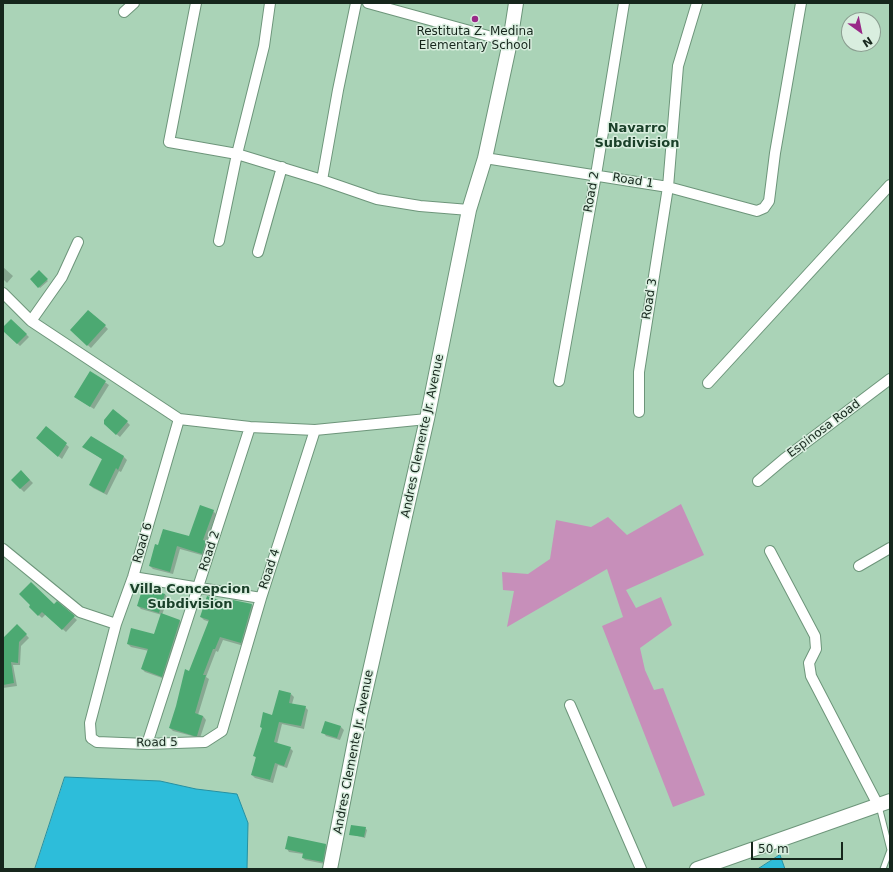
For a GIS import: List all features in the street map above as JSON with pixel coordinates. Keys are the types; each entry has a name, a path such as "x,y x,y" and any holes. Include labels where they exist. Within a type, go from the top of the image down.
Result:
{"main road":[{"name":"Andres Clemente Jr. Avenue","path":"330,869 360,715 427,419 469,210 485,158 510,42 516,3"},
{"path":"697,869 884,803"}],"street":[{"path":"124,12 134,3"},
{"path":"196,3 169,142 237,154 282,167 377,199 420,206 469,210"},
{"path":"219,241 237,154 264,46 270,3"},
{"path":"322,180 338,90 356,3"},
{"path":"368,3 510,42"},
{"name":"Road 2","path":"559,381 596,175 624,3"},
{"name":"Road 1","path":"485,158 668,187 678,66 697,3"},
{"path":"668,187 757,211 764,208 769,201 775,153 801,3"},
{"path":"258,252 282,167"},
{"path":"708,383 890,185"},
{"name":"Road 3","path":"639,412 639,372 668,187"},
{"path":"31,321 62,277 78,242"},
{"path":"3,293 31,321 179,419 250,428 315,430 427,419"},
{"name":"Espinosa Road","path":"758,481 784,459 890,379"},
{"name":"Road 6","path":"91,738 90,723 116,624 133,577 179,419"},
{"name":"Road 2","path":"147,744 250,428"},
{"name":"Road 4","path":"222,731 261,598 315,430"},
{"path":"859,566 890,548"},
{"path":"3,549 80,612 116,624"},
{"path":"770,551 814,636 816,649 809,663 811,676 884,803"},
{"path":"133,577 261,598"},
{"path":"570,705 641,869"},
{"name":"Road 5","path":"91,738 97,742 147,744 205,742 222,731"}],"lane":[{"path":"883,869 890,850 884,803"}],"shaded area":[{"path":"681,504 704,555 626,590 636,608 661,597 672,625 640,648 645,670 654,690 663,688 705,795 673,807 602,626 623,617 607,569 507,627 514,591 503,590 502,572 528,574 550,559 556,520 591,527 608,517 627,535"}],"water":[{"path":"65,777 160,781 196,789 237,794 248,823 247,869 35,869"},
{"path":"780,855 785,869 758,869"}],"building":[{"path":"39,270 48,279 38,288 30,279"},
{"path":"88,310 106,325 87,346 70,330"},
{"path":"11,319 27,334 17,344 3,331 3,327"},
{"path":"90,371 106,381 90,407 74,397"},
{"path":"113,409 128,421 116,435 104,424 104,420"},
{"path":"46,426 67,443 58,457 36,438"},
{"path":"91,436 124,456 118,470 116,468 104,493 89,485 102,459 82,447"},
{"path":"21,470 30,480 20,489 11,480"},
{"path":"200,505 214,510 203,540 206,541 202,554 177,546 170,572 149,566 155,544 158,545 163,529 189,536"},
{"path":"31,582 54,604 57,601 75,616 62,630 42,612 38,616 19,594"},
{"path":"143,587 165,594 159,613 137,606"},
{"path":"207,596 231,604 233,600 252,604 241,643 220,637 215,649 213,649 203,675 206,675 195,713 203,716 197,736 194,736 169,728 185,669 189,671 209,620 200,617"},
{"path":"161,613 180,620 162,677 141,669 148,649 127,644 131,628 154,634"},
{"path":"17,624 27,634 19,642 18,663 11,662 14,683 3,685 3,638"},
{"path":"279,690 291,693 289,703 306,706 301,726 279,722 274,742 291,747 284,766 275,763 270,780 251,775 256,757 253,756 262,728 260,727 263,712 272,715"},
{"path":"325,721 341,726 337,738 321,733"},
{"path":"351,825 366,827 364,837 349,835"},
{"path":"288,836 326,844 323,862 302,858 303,853 285,849"}],"place":[{"name":"Restituta Z. Medina Elementary School","path":"475,19"}],"district":[{"name":"Navarro Subdivision","path":"637,136"},
{"name":"Villa Concepcion Subdivision","path":"190,598"}]}
